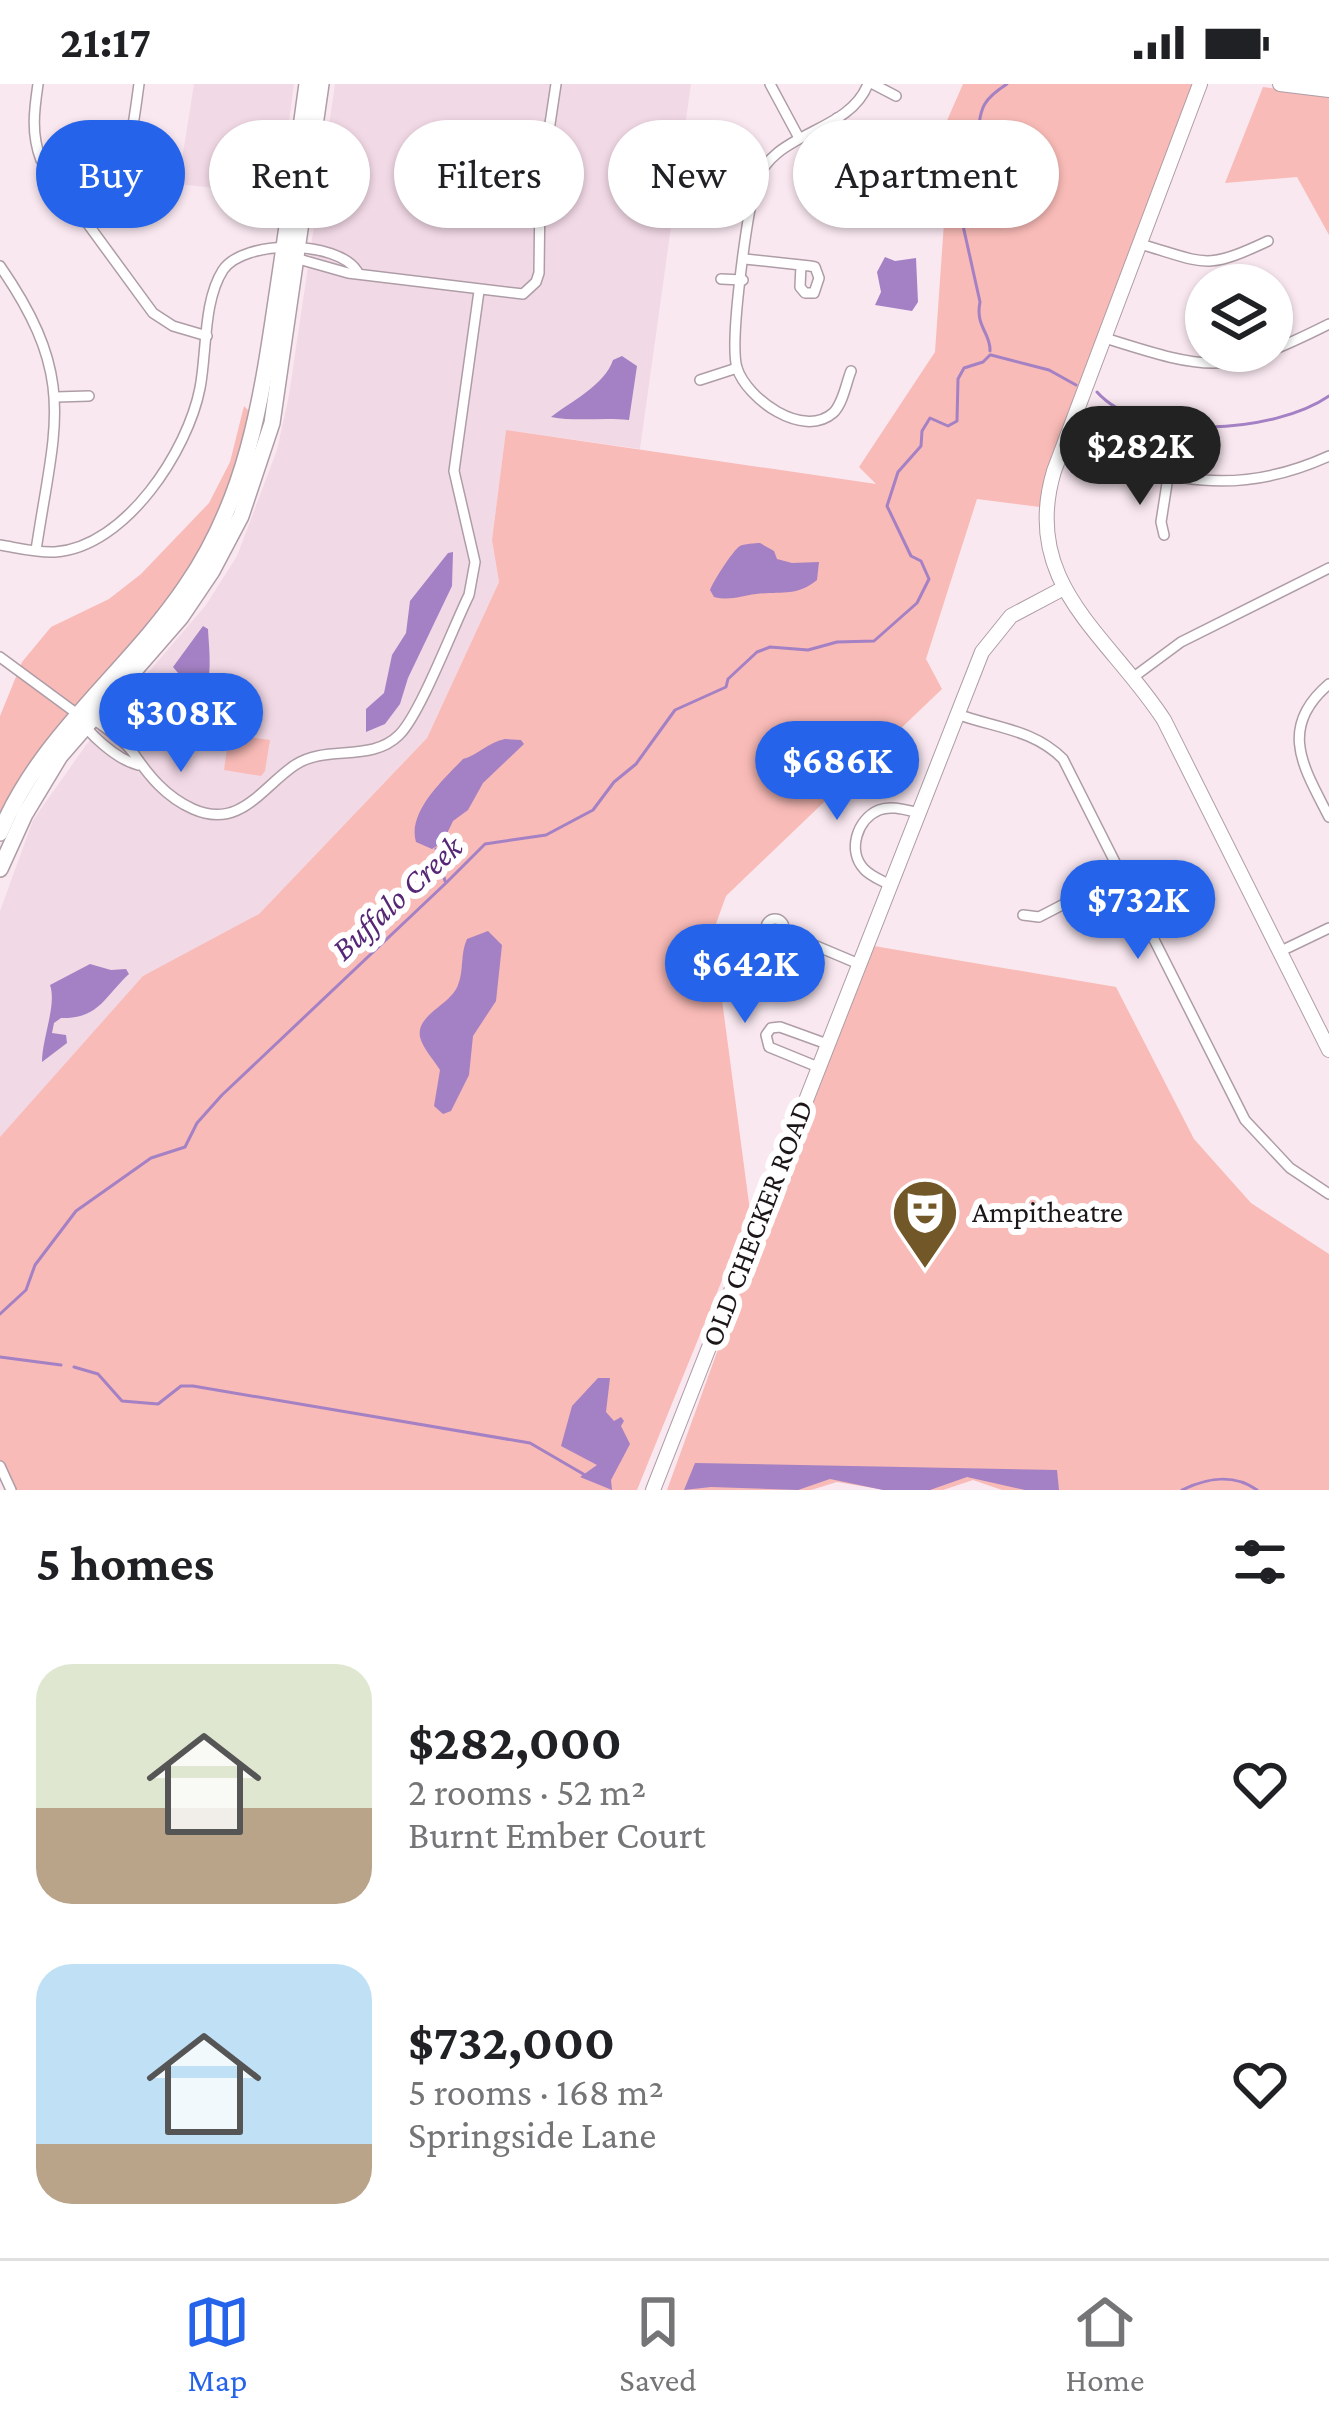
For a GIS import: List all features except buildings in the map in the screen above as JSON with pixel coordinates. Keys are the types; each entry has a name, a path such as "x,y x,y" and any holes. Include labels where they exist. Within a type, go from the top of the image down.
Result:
{"main road":[{"path":"292,252 308,84"},
{"path":"0,869 37,793 84,719 192,577 231,504 257,422 321,84"},
{"path":"0,832 34,769 84,719"}],"street":[{"path":"36,148 33,118 38,84"},
{"path":"133,120 139,84"},
{"path":"0,545 68,549 100,536 152,489 188,429 199,395 216,286 236,257 253,251 292,252 348,273 518,295 536,282 541,190 556,84"},
{"path":"770,84 793,127"},
{"path":"834,120 870,84 896,96"},
{"path":"1201,84 1048,490 1048,554 1062,589 1135,676 1164,720 1329,1050"},
{"path":"1280,84 1329,90"},
{"path":"769,163 793,143"},
{"path":"92,228 153,313 173,326 207,336"},
{"path":"750,228 734,354 747,388 774,410 814,420 838,409 850,371"},
{"path":"1140,244 1220,263 1268,241"},
{"path":"746,259 801,266"},
{"path":"0,266 37,324 56,397 36,550"},
{"path":"721,279 743,280"},
{"path":"0,657 84,719 128,763 138,765 195,811 234,813 250,806 296,764 317,755 370,751 399,736 474,577 475,562 454,471 479,291"},
{"path":"1105,338 1175,360 1225,365 1275,351 1329,324"},
{"path":"700,380 737,368"},
{"path":"56,397 89,396"},
{"path":"1064,446 1168,477 1218,482 1276,475 1329,456"},
{"path":"1164,535 1161,523 1168,477"},
{"path":"1135,676 1180,643 1329,568"},
{"name":"OLD CHECKER ROAD","path":"653,1490 991,637 1011,616 1062,589"},
{"path":"1329,684 1310,704 1298,735 1304,766 1329,817"},
{"path":"957,714 1030,734 1049,745 1069,770 1245,1120 1291,1168 1329,1194"},
{"path":"890,885 866,872 859,861 859,829 876,811 886,808 919,813"},
{"path":"1023,915 1039,917 1120,875"},
{"path":"1279,952 1329,928"},
{"path":"782,932 859,964"},
{"path":"818,1067 769,1047 765,1037 771,1028 780,1027 827,1045"},
{"path":"0,1466 10,1490"}],"shaded area":[{"path":"194,84 294,84 289,120 209,120 209,187 185,185 185,140"},
{"path":"335,84 691,84 686,120 608,120 608,228 671,228 640,449 506,430 492,540 499,582 427,738 259,914 233,930 0,1137 0,911 33,820 86,745 206,605 237,556 277,450 314,228 370,228 370,120 330,120"},
{"path":"963,84 1193,84 1064,427 1040,507 977,499 926,659 942,689 726,896 713,932 750,1211 637,1490 12,1490 0,1472 0,1137 143,976 259,914 427,738 499,582 492,540 506,430 876,484 859,467 935,352 944,228 1059,228 1059,120 947,120"},
{"path":"1263,87 1329,96 1329,235 1297,177 1225,183"},
{"path":"885,257 895,261 916,258 918,302 912,311 875,305 881,292 877,272"},
{"path":"622,356 637,366 629,420 551,417 595,385 613,360"},
{"path":"244,406 255,417 229,495 180,588 0,826 0,716 22,662 51,627 109,599 141,574 209,503 230,462"},
{"path":"760,543 774,551 777,559 819,562 817,580 795,591 714,597 710,590 733,553 742,545"},
{"path":"453,552 452,586 400,704 385,724 366,732 366,709 384,693 392,655 406,633 410,601"},
{"path":"203,626 208,629 210,666 200,699 173,667"},
{"path":"229,734 270,740 261,776 224,770"},
{"path":"505,739 524,744 483,783 443,842 432,849 416,842 417,819 437,786 463,759"},
{"path":"488,931 502,945 496,1001 473,1036 469,1075 451,1111 443,1114 434,1106 440,1070 424,1046 420,1029 458,985 467,939"},
{"path":"874,946 1116,987 1194,1139 1251,1203 1329,1254 1329,1490 1002,1490 973,1480 943,1490 885,1490 837,1482 811,1490 667,1490"},
{"path":"90,964 126,969 129,974 93,1011 54,1023 52,1033 66,1035 67,1043 42,1062 52,1002 50,985"},
{"path":"598,1378 610,1378 606,1412 614,1421 621,1417 624,1421 621,1426 630,1444 611,1480 612,1490 580,1477 597,1465 561,1446 572,1406"},
{"path":"695,1463 1057,1470 1059,1490 1025,1490 967,1477 930,1490 883,1490 830,1479 798,1490 684,1490"}],"waterway":[{"name":"Buffalo Creek","path":"990,351 954,185 973,150 984,106 1007,84"},
{"name":"Buffalo Creek","path":"0,1314 26,1290 35,1265 76,1211 151,1158 185,1147 197,1123 222,1095 485,844 546,835 593,810 614,782 636,764 675,710 726,687 728,679 757,652 770,647 808,650 837,642 874,641 917,603 929,579 921,561 911,556 887,506 898,472 921,446 922,431 930,418 948,426 957,421 958,379 964,368 990,355"},
{"path":"991,355 1049,370 1076,385"},
{"path":"1097,392 1118,408 1145,419 1210,427 1277,418 1329,396"},
{"path":"436,849 445,881"},
{"path":"0,1357 61,1365"},
{"path":"74,1367 98,1374 122,1401 158,1404 181,1386 193,1386 530,1443 585,1475"},
{"path":"1182,1490 1220,1479 1257,1490"}],"place":[{"name":"Ampitheatre","path":"925,1271"}]}
